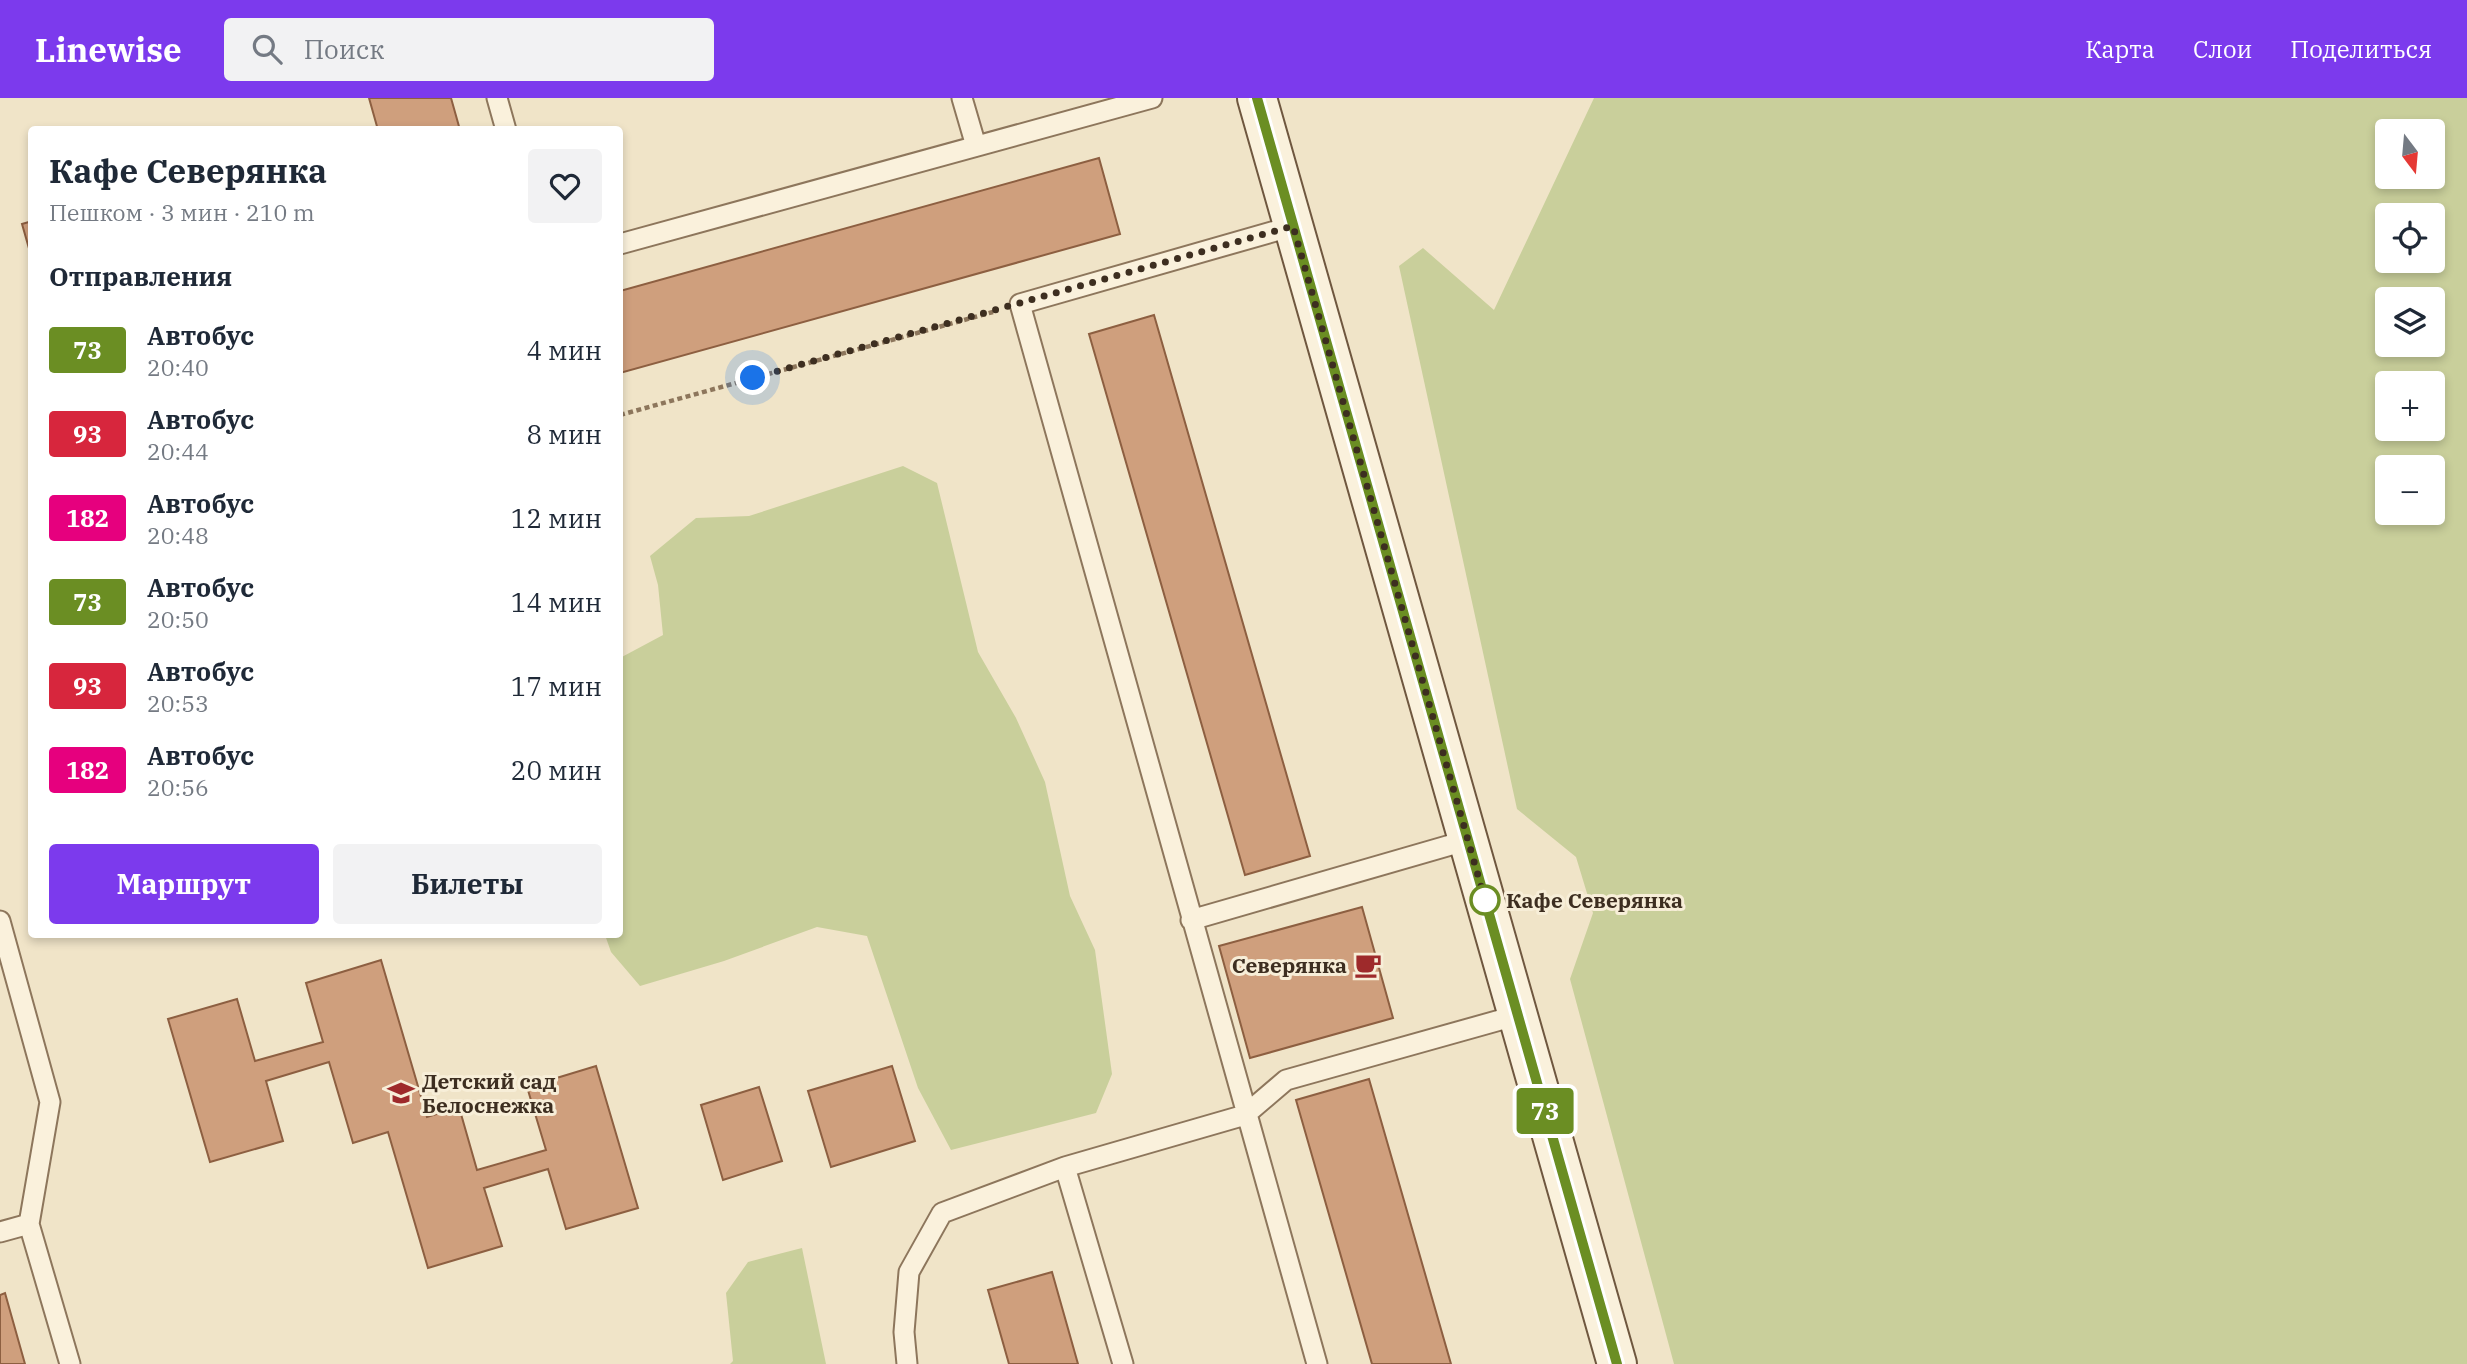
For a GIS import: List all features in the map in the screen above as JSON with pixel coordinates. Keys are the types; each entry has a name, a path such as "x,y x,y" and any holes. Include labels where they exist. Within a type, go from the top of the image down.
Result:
{"main road":[{"path":"1257,98 1617,1364"}],"lane":[{"path":"497,98 505,126"},
{"path":"962,98 976,146"},
{"path":"623,243 1152,98"},
{"path":"1293,226 1020,304 1245,1115 1317,1364"},
{"path":"1191,920 1468,840"},
{"path":"0,921 50,1102 29,1224 69,1364"},
{"path":"907,1364 904,1332 909,1272 942,1213 1065,1167 1245,1115 1286,1080 1518,1015"},
{"path":"1065,1167 1123,1364"},
{"path":"0,1233 29,1224"}],"path":[{"path":"623,414 1020,304"}],"green space":[{"path":"1594,98 2467,98 2467,1364 1674,1364 1570,979 1593,913 1576,857 1517,809 1399,266 1423,248 1494,310"},
{"path":"903,466 937,483 978,652 1016,718 1045,782 1070,896 1095,950 1112,1074 1096,1113 951,1150 918,1088 867,936 817,927 724,961 640,986 611,952 606,938 623,938 623,656 663,635 658,585 650,556 696,518 749,516"},
{"path":"802,1248 826,1364 730,1364 733,1361 726,1293 748,1262"}],"building":[{"path":"369,98 451,98 459,126 377,126"},
{"path":"1099,158 1120,234 623,372 623,290"},
{"path":"28,222 28,245 22,224"},
{"path":"1154,315 1310,856 1245,875 1089,334"},
{"path":"1362,907 1393,1018 1250,1058 1219,946"},
{"path":"381,960 427,1117 459,1107 477,1170 546,1150 527,1087 596,1066 638,1208 566,1229 548,1169 484,1188 502,1246 428,1268 388,1132 353,1143 329,1062 266,1081 283,1141 210,1162 168,1019 237,999 255,1061 323,1042 306,983"},
{"path":"892,1066 915,1141 831,1167 808,1091"},
{"path":"1369,1079 1451,1364 1372,1364 1296,1100"},
{"path":"759,1087 782,1161 723,1180 701,1105"},
{"path":"1052,1272 1078,1364 1009,1364 988,1290"},
{"path":"5,1293 25,1364 0,1364 0,1295"}],"bus line":[{"name":"73","path":"1257,98 1617,1364"}],"place":[{"name":"Кафе Северянка","path":"1485,900"},
{"name":"Северянка","path":"1368,965"},
{"name":"Детский сад Белоснежка","path":"401,1093"}],"route":[{"path":"753,378 1293,226 1485,900"}]}
